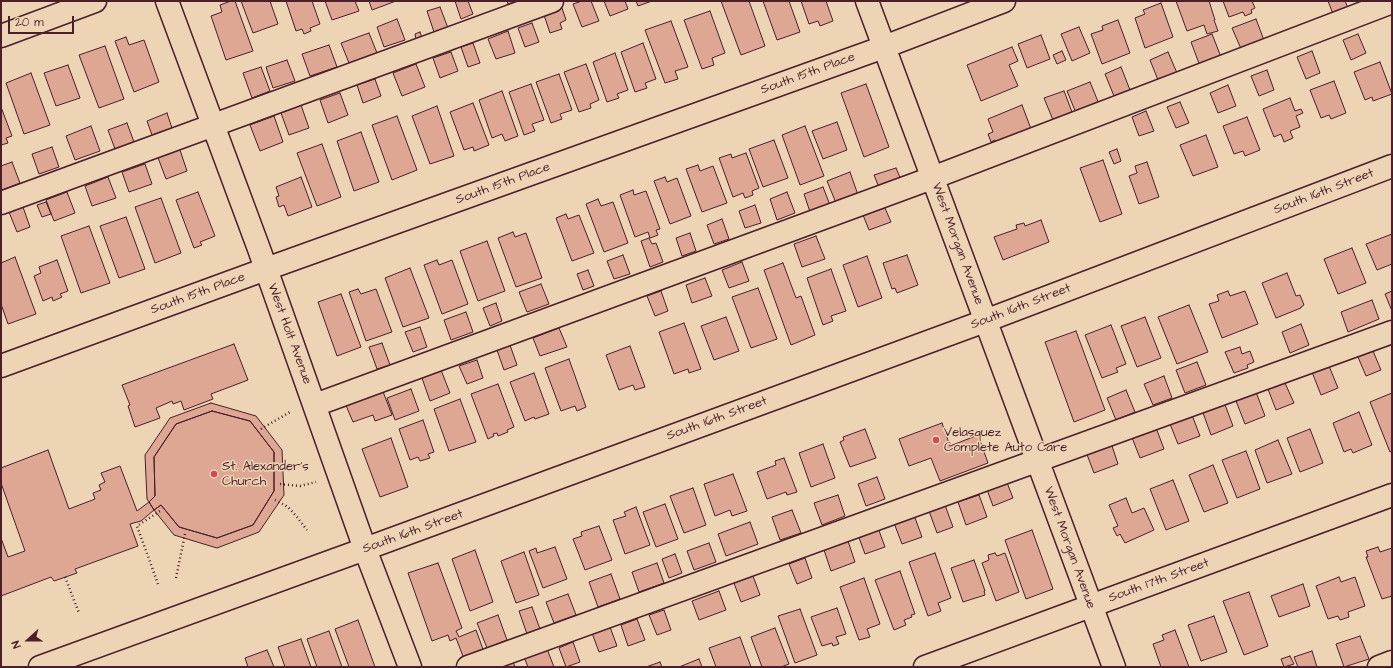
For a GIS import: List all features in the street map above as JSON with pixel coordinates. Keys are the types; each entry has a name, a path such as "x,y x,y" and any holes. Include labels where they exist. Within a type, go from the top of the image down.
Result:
{"street":[{"path":"1,36 95,1"},
{"name":"West Holt Avenue","path":"167,1 266,269 365,550 410,667"},
{"path":"1,204 552,1"},
{"name":"West Morgan Avenue","path":"867,1 1114,667"},
{"name":"South 15th Place","path":"1,366 884,47 1004,1"},
{"path":"315,405 932,178 1392,2"},
{"name":"South 16th Street","path":"40,667 365,550 985,321 1392,166"},
{"path":"468,667 1392,332"},
{"name":"South 17th Street","path":"925,667 1392,496"},
{"path":"1379,667 1392,662"}],"path":[{"path":"261,429 290,412"},
{"path":"280,484 300,486 316,482"},
{"path":"275,500 288,507 307,530"},
{"path":"158,584 137,526 160,511"},
{"path":"176,578 185,534"},
{"path":"65,577 79,613"}],"building":[{"path":"235,1 253,51 226,60 211,16 222,12 220,5"},
{"path":"241,1 270,1 278,24 253,33"},
{"path":"286,1 312,1 320,24 310,28 311,31 304,34 302,29 296,31"},
{"path":"325,1 355,1 359,11 332,20"},
{"path":"369,1 396,1 372,10"},
{"path":"455,1 468,1 473,14 461,19"},
{"path":"507,1 517,1 508,4"},
{"path":"582,1 591,1 599,21 582,27 573,4"},
{"path":"604,1 625,1 628,9 610,16"},
{"path":"636,1 652,1 638,6"},
{"path":"721,1 749,1 765,46 741,55"},
{"path":"763,1 789,1 800,32 777,40"},
{"path":"801,1 826,1 833,21 820,26 818,21 809,24"},
{"path":"1176,1 1209,1 1218,31 1207,34 1204,25 1187,31"},
{"path":"1223,1 1252,1 1255,8 1251,10 1252,13 1245,16 1243,12 1229,17"},
{"path":"1328,1 1345,1 1348,8 1333,14"},
{"path":"1161,3 1173,37 1145,48 1135,18 1145,14 1143,10"},
{"path":"561,5 566,20 560,23 562,29 550,33 543,12"},
{"path":"440,7 448,28 434,32 427,11"},
{"path":"710,11 725,53 712,58 714,65 702,69 684,20"},
{"path":"397,19 405,40 384,47 377,27"},
{"path":"1256,19 1265,43 1242,51 1232,28"},
{"path":"1118,20 1130,53 1102,64 1091,34 1103,30 1102,26"},
{"path":"671,21 688,67 675,71 678,79 665,83 645,30"},
{"path":"532,23 539,42 525,47 518,28"},
{"path":"1079,27 1090,53 1072,61 1061,34"},
{"path":"508,31 515,53 496,59 488,39"},
{"path":"420,32 422,38 416,39 415,34"},
{"path":"369,33 377,53 349,63 341,43"},
{"path":"1212,34 1221,57 1200,66 1191,42"},
{"path":"1358,34 1366,53 1351,60 1343,40"},
{"path":"1041,35 1050,59 1027,68 1018,44"},
{"path":"126,37 129,45 144,40 159,82 134,92 115,41"},
{"path":"473,43 480,63 468,67 461,47"},
{"path":"643,43 656,79 645,83 647,88 635,92 621,52"},
{"path":"329,45 337,67 310,76 302,54"},
{"path":"105,46 124,99 99,108 79,55"},
{"path":"1012,47 1018,61 1009,65 1018,86 981,101 967,65"},
{"path":"1062,51 1066,60 1057,64 1053,55"},
{"path":"1312,51 1320,73 1306,79 1297,57"},
{"path":"451,52 458,71 440,78 433,58"},
{"path":"1168,52 1177,73 1158,80 1150,60"},
{"path":"615,53 628,90 617,94 619,98 607,102 593,62"},
{"path":"287,60 295,81 273,88 266,67"},
{"path":"1380,62 1392,94 1373,101 1372,97 1365,100 1354,72"},
{"path":"416,64 425,87 402,96 393,73"},
{"path":"586,64 599,100 590,104 591,108 579,112 564,72"},
{"path":"68,65 80,98 56,106 44,73"},
{"path":"261,67 270,91 252,98 243,73"},
{"path":"1121,67 1130,90 1114,96 1105,74"},
{"path":"1267,70 1274,90 1259,96 1251,76"},
{"path":"31,73 50,125 24,134 6,83"},
{"path":"559,74 572,110 560,114 562,119 551,123 536,82"},
{"path":"375,79 381,96 363,103 357,85"},
{"path":"1334,81 1346,113 1331,119 1329,115 1321,118 1310,90"},
{"path":"1090,82 1099,104 1076,113 1067,91"},
{"path":"531,84 544,120 532,124 535,131 524,135 509,92"},
{"path":"866,84 889,147 864,157 841,93"},
{"path":"1228,85 1236,106 1218,113 1210,93"},
{"path":"502,91 518,136 505,141 502,134 492,138 479,100"},
{"path":"1064,91 1072,112 1053,120 1044,98"},
{"path":"340,93 348,115 328,123 320,100"},
{"path":"1290,98 1295,111 1301,109 1303,113 1296,116 1300,127 1290,131 1293,138 1284,142 1281,134 1274,137 1263,109"},
{"path":"1180,102 1189,123 1176,128 1167,107"},
{"path":"473,103 489,145 474,151 473,147 464,150 450,112"},
{"path":"301,105 309,128 289,135 281,113"},
{"path":"1022,105 1031,129 996,143 995,140 991,142 988,134 993,132 988,119"},
{"path":"437,106 454,156 430,164 412,116"},
{"path":"1,107 12,136 6,138 8,143 1,145"},
{"path":"1146,111 1154,131 1139,136 1132,117"},
{"path":"167,113 172,128 152,135 147,121"},
{"path":"274,116 283,142 260,151 250,125"},
{"path":"397,116 417,170 392,180 372,125"},
{"path":"1247,117 1260,150 1245,156 1243,151 1234,154 1223,126"},
{"path":"837,122 847,150 823,159 812,131"},
{"path":"127,123 134,142 115,149 108,130"},
{"path":"91,126 100,151 75,160 66,136"},
{"path":"805,126 824,176 800,185 782,135"},
{"path":"361,132 379,182 354,191 337,141"},
{"path":"1206,135 1218,167 1193,176 1180,145"},
{"path":"774,140 788,178 763,187 749,149"},
{"path":"322,144 341,197 317,206 297,153"},
{"path":"52,147 59,167 39,174 32,154"},
{"path":"179,147 187,171 166,179 157,155"},
{"path":"1117,149 1121,161 1114,164 1109,152"},
{"path":"746,153 759,188 752,191 753,195 745,198 743,193 733,197 719,158 731,154 732,158"},
{"path":"1103,160 1122,214 1100,222 1080,168"},
{"path":"12,162 20,183 2,190 1,166"},
{"path":"1147,162 1159,197 1139,204 1129,176 1137,173 1135,166"},
{"path":"145,164 152,184 129,192 122,172"},
{"path":"698,165 700,171 713,166 727,203 702,212 686,169"},
{"path":"896,168 904,187 882,195 874,175"},
{"path":"850,172 858,195 836,203 827,181"},
{"path":"108,177 116,198 92,206 85,186"},
{"path":"301,177 312,207 288,216 284,205 279,207 276,197 279,196 276,187"},
{"path":"665,177 667,182 677,178 691,216 670,224 654,181"},
{"path":"823,187 830,205 810,212 804,194"},
{"path":"633,190 634,195 646,191 660,229 656,230 658,235 650,238 648,232 635,237 620,195"},
{"path":"67,192 75,213 54,221 46,200"},
{"path":"198,192 215,236 200,242 202,245 194,248 176,200"},
{"path":"787,192 795,213 777,220 770,199"},
{"path":"161,198 181,253 155,263 135,207"},
{"path":"598,199 601,206 613,202 628,243 604,252 586,204"},
{"path":"46,202 51,214 42,217 37,205"},
{"path":"755,205 761,223 745,228 739,211"},
{"path":"23,207 30,227 17,232 9,212"},
{"path":"885,208 891,222 869,230 863,215"},
{"path":"566,214 568,219 579,215 594,253 572,261 556,218"},
{"path":"126,217 145,269 119,278 100,226"},
{"path":"722,219 729,239 714,244 707,225"},
{"path":"1041,220 1049,242 1003,260 994,237 1017,229 1016,225 1024,223 1025,226"},
{"path":"89,226 110,283 81,293 61,236"},
{"path":"513,232 515,237 526,233 542,278 516,287 498,238"},
{"path":"690,233 696,251 682,256 676,238"},
{"path":"1392,234 1392,264 1377,270 1366,244"},
{"path":"816,236 825,259 802,267 794,244"},
{"path":"649,238 652,244 656,243 663,262 650,267 641,241"},
{"path":"487,241 505,291 478,301 460,251"},
{"path":"1352,248 1366,283 1338,294 1324,259"},
{"path":"623,255 630,274 614,279 607,261"},
{"path":"907,255 918,285 897,293 895,288 892,289 883,263"},
{"path":"867,256 882,298 858,307 843,265"},
{"path":"15,257 36,314 8,324 1,304 1,263"},
{"path":"57,260 68,291 60,294 62,297 53,301 52,297 43,301 34,276 41,273 39,267"},
{"path":"437,260 439,265 452,260 468,304 442,314 424,265"},
{"path":"742,262 749,281 729,288 722,270"},
{"path":"783,263 796,298 801,296 815,335 791,345 764,270"},
{"path":"410,268 429,318 403,327 385,278"},
{"path":"831,269 846,311 831,316 833,321 823,325 807,278"},
{"path":"588,270 594,286 583,290 577,274"},
{"path":"1287,273 1296,296 1300,295 1304,305 1301,308 1276,318 1262,283"},
{"path":"705,278 712,296 692,303 686,285"},
{"path":"541,284 549,304 527,312 519,292"},
{"path":"758,288 777,339 751,348 732,297"},
{"path":"358,289 361,294 376,289 392,332 366,341 349,292"},
{"path":"661,291 668,311 655,316 647,296"},
{"path":"1228,291 1230,296 1245,291 1258,324 1222,338 1209,304 1219,301 1217,295"},
{"path":"1392,291 1392,311 1385,294"},
{"path":"341,294 361,347 337,356 318,302"},
{"path":"1372,300 1379,319 1348,332 1341,312"},
{"path":"496,303 502,321 490,326 483,308"},
{"path":"1189,305 1208,352 1177,364 1158,317"},
{"path":"466,312 473,332 451,340 444,320"},
{"path":"726,317 739,351 714,360 701,326"},
{"path":"1145,317 1161,358 1137,367 1121,326"},
{"path":"684,323 701,369 689,373 688,369 674,374 659,332"},
{"path":"1301,324 1309,345 1290,353 1282,332"},
{"path":"1111,325 1126,364 1116,368 1118,372 1102,378 1085,335"},
{"path":"420,327 427,347 413,352 405,332"},
{"path":"559,328 567,347 540,356 533,338"},
{"path":"1076,331 1105,410 1074,422 1045,342"},
{"path":"382,343 390,365 377,369 369,347"},
{"path":"234,344 248,380 211,394 213,399 184,410 181,401 173,404 172,401 156,408 160,418 135,427 128,406 130,405 122,385"},
{"path":"510,345 517,365 504,370 497,350"},
{"path":"630,346 645,387 635,390 633,385 619,390 606,355"},
{"path":"1240,347 1242,354 1250,351 1254,362 1247,365 1248,368 1234,373 1225,352"},
{"path":"1373,351 1381,370 1366,376 1358,357"},
{"path":"569,359 586,407 577,411 575,406 561,411 545,368"},
{"path":"477,360 483,378 467,384 459,366"},
{"path":"1197,362 1206,385 1185,393 1176,370"},
{"path":"1329,366 1338,388 1321,395 1312,372"},
{"path":"441,370 450,393 430,401 422,378"},
{"path":"534,373 549,414 535,419 534,417 525,421 510,382"},
{"path":"1164,376 1172,398 1153,405 1144,384"},
{"path":"1285,383 1294,403 1276,410 1268,389"},
{"path":"498,384 514,427 507,430 508,432 498,436 497,433 493,434 494,436 488,439 471,394"},
{"path":"382,389 392,415 375,421 373,415 353,422 345,403"},
{"path":"411,389 419,411 395,420 387,398"},
{"path":"1126,390 1135,412 1116,420 1107,398"},
{"path":"1256,392 1265,416 1245,424 1236,401"},
{"path":"1392,393 1392,451 1390,452 1370,402"},
{"path":"460,399 476,442 449,451 434,409"},
{"path":"1224,402 1233,426 1211,435 1202,410"},
{"path":"211,403 256,416 282,450 284,495 259,532 217,548 174,535 154,510 161,505 179,527 217,538 253,525 274,491 274,452 250,421 212,411 176,424 154,457 155,496 149,502 147,499 145,455 170,418"},
{"name":"St. Alexander's Church","path":"212,411 250,421 274,452 274,491 253,525 217,538 179,527 161,505 154,510 149,502 155,496 154,457 176,424"},
{"path":"1359,412 1372,445 1353,453 1351,449 1344,452 1333,423"},
{"path":"1192,415 1200,436 1178,444 1170,424"},
{"path":"423,420 434,452 428,454 430,458 420,461 418,457 410,460 399,429"},
{"path":"942,423 950,446 978,435 988,463 940,481 931,458 909,466 899,439"},
{"path":"1155,425 1164,449 1140,458 1131,435"},
{"path":"865,429 876,458 850,467 840,442 844,440 843,437"},
{"path":"1310,429 1323,463 1300,472 1287,438"},
{"path":"391,438 408,487 380,497 362,449"},
{"path":"1278,440 1292,474 1267,483 1255,450"},
{"path":"1111,443 1118,464 1094,473 1086,452"},
{"path":"823,444 835,478 811,487 799,453"},
{"path":"48,450 69,509 95,499 93,493 101,490 99,485 105,482 101,473 120,466 137,511 149,502 154,510 141,521 130,524 138,546 75,569 77,573 54,581 51,577 1,596 1,538 8,557 25,551 1,483 1,468"},
{"path":"1246,451 1260,489 1237,498 1222,460"},
{"path":"784,458 797,492 787,495 786,492 767,499 757,472 776,465 775,461"},
{"path":"1213,465 1228,503 1204,512 1189,475"},
{"path":"733,474 747,511 732,516 730,510 715,516 704,484"},
{"path":"877,477 885,499 866,506 858,484"},
{"path":"1006,480 1013,498 993,506 986,487"},
{"path":"1173,480 1189,521 1166,530 1150,489"},
{"path":"693,488 706,525 684,533 670,496"},
{"path":"838,495 845,516 822,525 814,503"},
{"path":"979,495 987,517 966,525 958,502"},
{"path":"1126,498 1132,513 1144,508 1154,530 1125,543 1120,534 1117,536 1113,528 1118,526 1109,505"},
{"path":"665,504 678,539 656,547 643,512"},
{"path":"945,505 953,527 937,533 929,511"},
{"path":"636,507 650,545 625,554 613,520 626,516 624,512"},
{"path":"792,510 801,533 780,540 772,517"},
{"path":"914,515 922,537 902,544 894,523"},
{"path":"750,522 758,544 726,556 718,534"},
{"path":"599,526 612,560 585,570 573,539 582,536 581,532"},
{"path":"878,528 885,547 865,554 858,535"},
{"path":"1032,530 1053,589 1026,599 1005,540"},
{"path":"848,541 855,562 831,571 824,550"},
{"path":"709,543 716,562 694,570 687,551"},
{"path":"555,547 567,579 543,588 529,551 536,548 537,553"},
{"path":"1378,547 1380,552 1392,548 1392,596 1382,599 1366,557 1368,557 1366,551"},
{"path":"475,550 493,602 470,611 452,559"},
{"path":"524,552 539,595 516,603 501,561"},
{"path":"935,553 951,598 938,603 941,611 928,616 909,562"},
{"path":"995,553 997,556 1005,553 1019,592 996,601 982,563 989,560 988,555"},
{"path":"675,554 682,573 669,578 662,559"},
{"path":"805,558 812,578 797,584 789,564"},
{"path":"974,560 985,595 963,602 951,568"},
{"path":"438,563 462,628 456,631 459,637 476,630 484,652 464,659 456,638 450,641 448,635 432,641 408,573"},
{"path":"657,563 664,583 639,592 632,572"},
{"path":"900,571 915,614 904,620 906,625 894,630 875,580"},
{"path":"611,574 620,599 598,607 589,582"},
{"path":"753,576 760,595 741,602 734,583"},
{"path":"1339,577 1341,582 1355,577 1365,606 1348,612 1349,617 1340,620 1338,616 1328,619 1316,586"},
{"path":"864,578 880,624 867,629 870,637 859,640 840,587"},
{"path":"1303,584 1310,606 1279,617 1271,596"},
{"path":"719,591 726,610 699,620 692,601"},
{"path":"1249,592 1268,646 1244,655 1223,601"},
{"path":"568,594 576,615 554,623 546,602"},
{"path":"532,607 540,629 527,634 519,611"},
{"path":"837,608 846,634 836,637 839,644 833,646 832,643 822,646 811,617"},
{"path":"800,609 817,655 795,663 778,616"},
{"path":"664,610 671,630 657,635 649,615"},
{"path":"498,615 507,640 487,648 477,623"},
{"path":"1214,616 1227,652 1201,661 1188,625"},
{"path":"637,619 645,640 628,646 621,625"},
{"path":"358,620 375,667 349,667 335,629"},
{"path":"610,627 617,646 599,652 592,633"},
{"path":"775,628 789,664 781,667 762,667 751,637"},
{"path":"1175,630 1189,667 1161,667 1153,644 1164,640 1162,635"},
{"path":"329,631 342,667 317,667 307,639"},
{"path":"1360,636 1369,659 1344,667 1336,644"},
{"path":"740,637 751,667 716,667 709,648"},
{"path":"301,639 311,667 285,667 278,647"},
{"path":"573,642 580,662 566,667 559,648"},
{"path":"547,649 554,667 528,667 524,657"},
{"path":"267,650 274,667 248,667 245,658"},
{"path":"1312,651 1317,667 1298,667 1294,657"},
{"path":"1290,656 1294,664 1284,667 1281,659"},
{"path":"699,659 702,667 679,667"},
{"path":"513,662 515,667 499,667"},
{"path":"660,662 662,667 646,667"}],"place":[{"name":"Velasquez Complete Auto Care","path":"936,440"},
{"name":"St. Alexander's Church","path":"214,474"}]}
